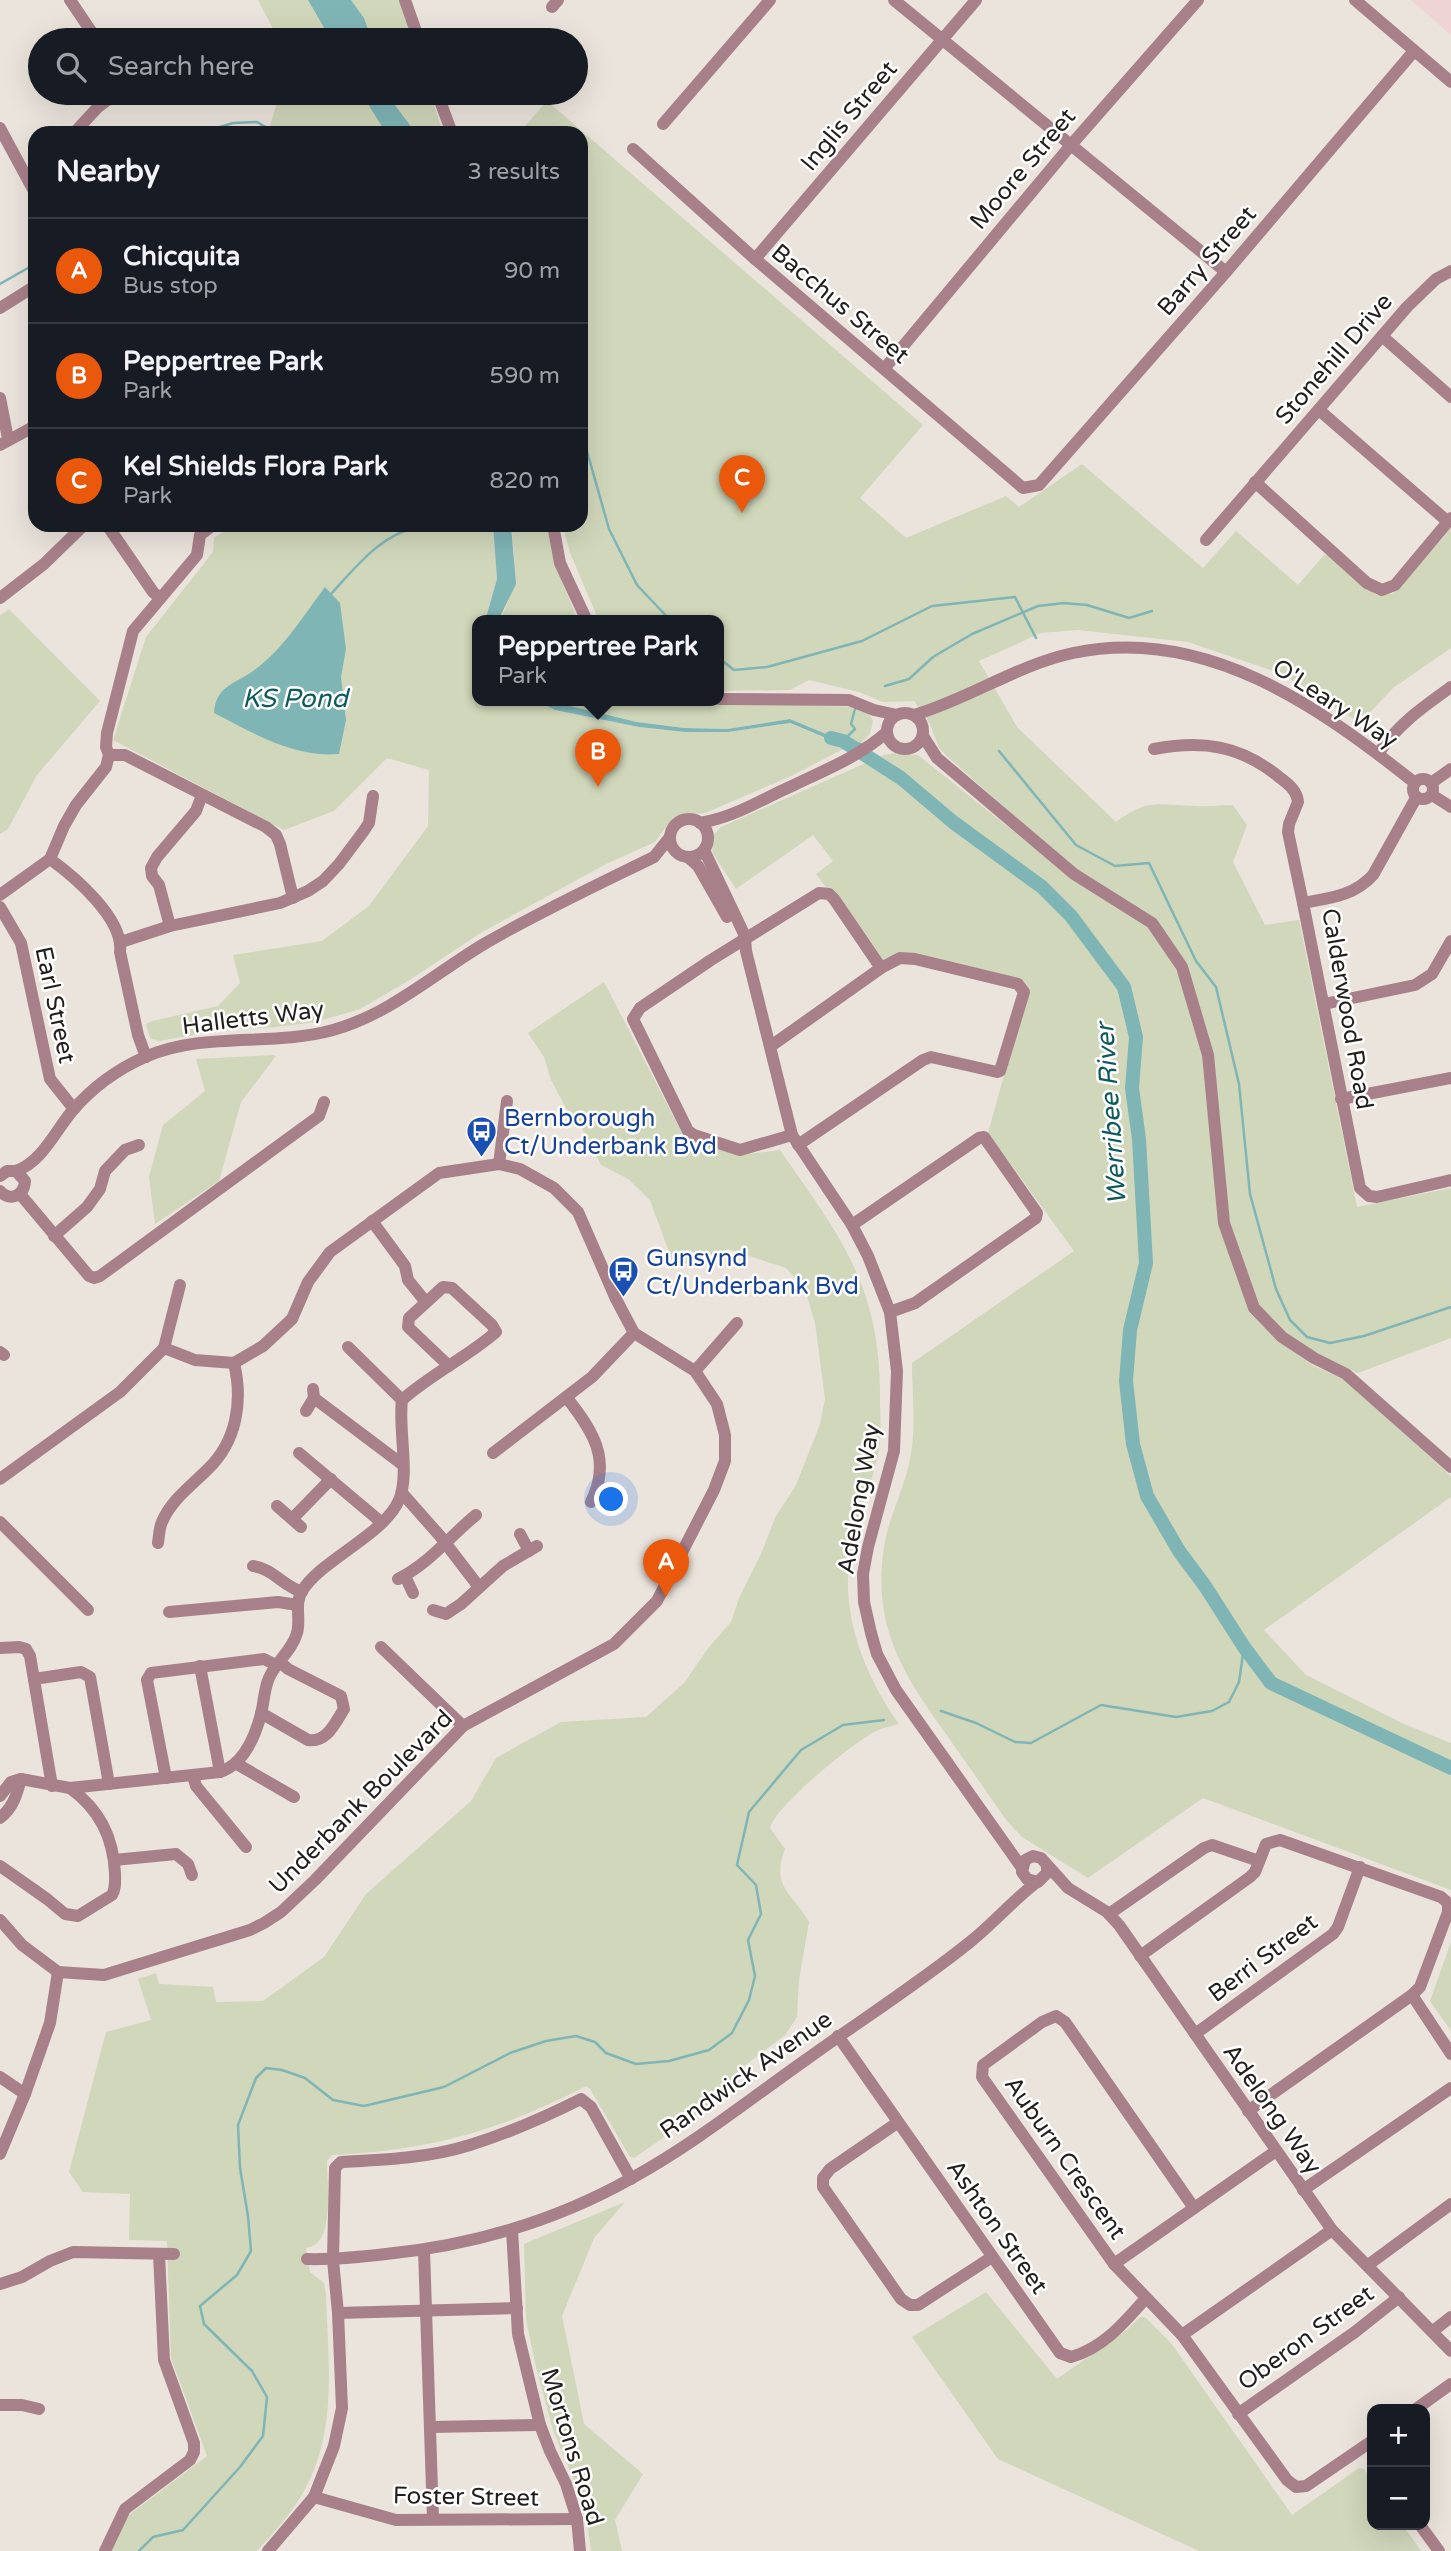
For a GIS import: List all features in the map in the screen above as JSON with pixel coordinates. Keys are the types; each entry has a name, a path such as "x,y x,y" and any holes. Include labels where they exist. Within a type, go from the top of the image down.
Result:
{"street":[{"path":"70,0 89,28"},
{"path":"405,0 415,28"},
{"path":"663,124 770,0"},
{"path":"894,0 1226,272"},
{"name":"Inglis Street","path":"755,259 976,0"},
{"name":"Moore Street","path":"884,369 1070,145 1198,0"},
{"path":"1354,0 1451,82"},
{"name":"Barry Street","path":"1023,488 1038,485 1226,272 1414,51"},
{"path":"80,126 101,105"},
{"path":"442,105 450,126"},
{"path":"0,128 28,176"},
{"name":"Bacchus Street","path":"633,149 755,259 1023,488"},
{"name":"Stonehill Drive","path":"1206,540 1382,336 1427,287 1451,271"},
{"path":"0,308 28,290"},
{"path":"1382,336 1451,397"},
{"path":"0,398 4,442 28,430"},
{"path":"1255,482 1367,583 1382,590 1395,585 1449,520 1318,410"},
{"path":"0,598 52,557 77,532"},
{"path":"112,532 153,592 160,598"},
{"path":"0,895 50,859 76,806 106,767 109,755 106,747 107,733 133,631 197,555 200,536 205,532"},
{"path":"554,532 560,563 584,615"},
{"name":"O'Leary Way","path":"914,715 947,705 1030,666 1074,653 1142,649 1176,652 1236,668 1279,688 1378,754 1415,783"},
{"path":"1378,754 1394,731 1451,687"},
{"path":"724,699 849,700 897,715 906,712 922,723 923,732 937,758"},
{"name":"O'Leary Way","path":"923,732 947,705"},
{"path":"874,710 895,746"},
{"path":"724,818 699,854 682,855 673,849 670,837 678,823 690,820 700,823 724,818 813,776 866,749 897,715"},
{"path":"911,748 916,745 923,732"},
{"path":"1154,749 1190,744 1221,747 1244,754 1265,765 1294,789 1298,797 1297,807 1288,832 1303,902"},
{"path":"866,749 895,746 911,748 937,758 1074,874 1152,923 1182,967 1208,1055 1224,1223 1254,1308 1282,1337 1314,1358 1346,1374 1451,1467"},
{"path":"109,755 125,755 266,827 276,835 293,898"},
{"path":"1451,769 1432,789 1423,800 1416,798 1412,790 1415,783 1422,779 1432,789 1451,807"},
{"path":"170,926 151,868 196,810 202,794"},
{"path":"121,942 170,926 280,903 309,891 339,864 369,823 373,796"},
{"name":"Calderwood Road","path":"1416,798 1366,883 1344,895 1303,902 1357,1182 1364,1193 1377,1197 1451,1180"},
{"path":"700,823 707,833 706,845"},
{"name":"Halletts Way","path":"654,857 670,837"},
{"name":"Adelong Way","path":"706,845 745,936 744,944"},
{"name":"Adelong Way","path":"682,855 698,866 744,944 795,1140 852,1225 868,1256 890,1312 897,1371 894,1451 863,1574 866,1613 877,1654 896,1690 1022,1870"},
{"name":"Halletts Way","path":"12,1171 48,1144 74,1109 110,1078 146,1057 200,1044 302,1036 344,1026 406,997 509,929 654,857 682,855"},
{"path":"50,859 109,915 121,942 120,952 138,1035 146,1057"},
{"path":"771,1046 881,968 900,958 924,961 1022,987 1024,992 1003,1067 997,1072 931,1057 795,1140 740,1150 688,1131 633,1020 640,1008 711,960 744,944 819,893 834,899 881,968"},
{"name":"Earl Street","path":"0,907 21,943 50,1079 74,1109"},
{"path":"1324,1004 1415,985 1432,974 1451,942"},
{"path":"1341,1099 1451,1078"},
{"path":"499,1164 507,1101"},
{"path":"20,1194 89,1276 94,1278 319,1116 324,1102"},
{"path":"852,1225 979,1138 984,1138 1037,1213 1036,1218 915,1303 890,1312"},
{"path":"54,1236 100,1189 104,1171 125,1150 139,1145"},
{"path":"164,1348 195,1360 234,1363 263,1346 292,1319 308,1282 330,1252 439,1173 499,1164 520,1169 554,1188 578,1212 634,1333 592,1377 493,1453"},
{"path":"1,1194 12,1197 20,1194 24,1186 12,1171"},
{"path":"372,1221 405,1266 408,1280 425,1301"},
{"path":"0,1479 120,1392 164,1348 180,1285"},
{"path":"2,1789 20,1779 70,1788 193,1776 220,1772 237,1764 255,1734 267,1681 290,1648 298,1630 300,1598 323,1569 381,1522 398,1503 403,1465 400,1416 402,1400 419,1385 469,1354 496,1332 452,1288 443,1287 409,1318 408,1327 449,1366"},
{"path":"695,1371 737,1323"},
{"name":"Underbank Boulevard","path":"58,1972 104,1975 250,1930 264,1923 281,1912 315,1880 463,1726 614,1644 657,1601 714,1490 725,1461 724,1435 717,1404 695,1371 634,1333"},
{"path":"347,1347 402,1400"},
{"path":"159,1544 161,1523 181,1493 211,1467 227,1446 237,1418 239,1385 234,1363"},
{"path":"306,1411 314,1394 403,1465"},
{"path":"567,1398 587,1424 597,1448 601,1468 599,1486 591,1502"},
{"path":"299,1453 381,1522"},
{"path":"277,1506 297,1523 331,1479"},
{"path":"401,1493 479,1587"},
{"path":"412,1593 401,1578 430,1559 444,1542 476,1515"},
{"path":"0,1522 88,1610"},
{"path":"442,1616 461,1605 503,1566 533,1548 520,1534"},
{"path":"253,1566 264,1568 300,1598"},
{"path":"169,1612 300,1598"},
{"path":"381,1647 463,1726"},
{"path":"0,1648 26,1649 34,1679 52,1786"},
{"path":"166,1778 147,1680 151,1673 264,1659 278,1663 341,1696 344,1709 325,1737 317,1741 308,1740 261,1713"},
{"path":"200,1666 220,1772"},
{"path":"34,1679 81,1672 90,1677 109,1784"},
{"path":"237,1764 294,1797"},
{"path":"193,1776 196,1786 246,1847"},
{"path":"0,1818 17,1795 20,1779"},
{"path":"0,1867 65,1914 72,1916 78,1916 112,1895 115,1889 111,1841 100,1817 70,1788"},
{"name":"Adelong Way","path":"999,1839 1031,1857"},
{"path":"1140,1956 1250,1877 1255,1872 1266,1844 1280,1840 1441,1897 1448,1903 1448,1912 1419,1987 1412,1996 1248,2111"},
{"path":"1109,1914 1212,1845 1259,1861"},
{"path":"114,1860 176,1854 188,1864 192,1875"},
{"path":"1031,1857 1041,1858 1047,1864 1047,1873 1039,1881 1027,1879 1022,1870 1025,1860 1031,1857"},
{"name":"Adelong Way","path":"1047,1864 1068,1888 1109,1914 1332,2230 1451,2351"},
{"name":"Berri Street","path":"1195,2034 1333,1934 1360,1867"},
{"name":"Randwick Avenue","path":"1009,1904 1022,1870"},
{"name":"Adelong Way","path":"1039,1881 1068,1888"},
{"name":"Randwick Avenue","path":"307,2259 332,2260 424,2250 483,2238 572,2208 631,2179 685,2146 969,1943 991,1925 1009,1904 1039,1881"},
{"path":"0,1920 22,1945 58,1972 50,2023 0,2154"},
{"path":"1412,1996 1451,2054"},
{"name":"Auburn Crescent","path":"1114,2263 982,2077 984,2065 1042,2022 1056,2016 1065,2022 1194,2208"},
{"name":"Ashton Street","path":"838,2036 1060,2353 1071,2357 1087,2353 1119,2329 1146,2298"},
{"path":"0,2077 25,2094"},
{"path":"1303,2190 1451,2088"},
{"path":"268,2551 314,2497 334,2446 342,2409 338,2313 332,2260 335,2168 341,2162 406,2158 470,2146 520,2128 581,2099 591,2107 631,2179"},
{"path":"897,2123 830,2169 823,2178 823,2187 893,2287 910,2305 918,2305 992,2257"},
{"path":"1276,2151 1114,2263 1182,2335 1287,2480 1296,2487 1306,2486 1367,2450"},
{"path":"1368,2265 1451,2204"},
{"name":"Mortons Road","path":"512,2230 518,2334 540,2425 566,2484 577,2518 580,2551"},
{"path":"1182,2335 1332,2230"},
{"path":"424,2250 433,2519"},
{"path":"0,2284 22,2277 73,2252 174,2254"},
{"path":"104,2551 125,2509 190,2460 194,2452 194,2443 164,2360 159,2254"},
{"name":"Oberon Street","path":"1238,2414 1355,2332 1399,2297"},
{"path":"338,2313 517,2308"},
{"path":"1433,2331 1451,2317"},
{"path":"1423,2404 1451,2384"},
{"path":"0,2405 22,2405 39,2409"},
{"path":"430,2427 540,2425"},
{"name":"Foster Street","path":"314,2497 388,2518 577,2518"},
{"path":"1424,2530 1439,2551"}],"shaded area":[{"path":"1411,0 1451,0 1451,35"}],"green space":[{"path":"258,0 308,0 324,28 273,28"},
{"path":"351,0 402,0 410,28 368,28"},
{"path":"276,105 368,105 382,126 270,126"},
{"path":"395,105 434,105 441,126 411,126"},
{"path":"544,105 552,105 576,126 525,126"},
{"path":"588,136 923,425 860,498 906,538 1006,496 1019,507 1082,464 1203,568 1236,531 1298,585 1324,555 1329,555 1376,595 1393,594 1451,528 1451,648 1393,688 1360,723 1282,674 1188,642 1078,630 1041,633 979,661 1017,727 1116,822 1146,806 1233,805 1247,825 1233,862 1265,925 1299,920 1357,1207 1451,1188 1451,1338 1358,1373 1321,1356 1285,1334 1257,1307 1228,1219 1212,1052 1156,921 1076,871 948,757 939,748 930,724 914,701 883,702 859,692 809,680 790,690 724,691 724,615 596,615 564,532 588,532"},
{"path":"223,532 494,532 497,579 487,615 472,615 472,706 547,706 639,727 685,732 728,732 789,723 851,745 789,777 705,813 685,815 668,824 655,842 606,864 482,932 360,1009 316,1022 221,1030 159,1041 150,1038 146,1024 218,1006 240,983 233,955 322,941 369,906 428,826 429,770 387,758 334,811 284,830 113,740 146,637 213,552 214,538"},
{"path":"512,532 548,532 554,561 576,615 502,615 512,585 514,551"},
{"path":"9,609 100,701 37,775 8,829 0,834 0,615"},
{"path":"724,703 851,707 867,710 873,721 870,734 861,743 833,737 790,719 727,729 684,728 637,722 570,706 724,706"},
{"path":"884,755 918,755 1071,877 1149,927 1178,973 1202,1056 1219,1224 1249,1312 1278,1341 1314,1366 1345,1380 1451,1476 1451,1497 1264,1630 1306,1675 1404,1724 1451,1743 1451,1890 1203,1798 1088,1878 1022,1837 1007,1821 930,1712 904,1669 887,1624 882,1601 881,1575 886,1535 911,1454 914,1420 912,1363 1074,1251 988,1133 1027,992 924,956 883,963 816,874 833,861 813,835 736,889 713,854 711,838 721,827"},
{"path":"604,982 682,1133 693,1141 739,1155 780,1150 822,1211 854,1266 874,1326 879,1360 880,1436 875,1469 855,1529 850,1555 850,1607 862,1656 872,1679 899,1724 867,1736 835,1760 786,1805 770,1828 785,1849 780,1872 782,1881 809,1922 799,1980 797,2017 785,2035 743,2067 734,2081 734,2089 634,2158 630,2157 586,2086 524,2115 463,2136 401,2148 332,2155 327,2161 328,2205 325,2228 316,2244 306,2248 310,2272 324,2283 329,2370 322,2444 304,2491 288,2515 257,2551 109,2551 129,2515 207,2456 171,2358 167,2241 129,2240 130,2194 83,2192 69,2172 106,2032 151,2020 138,1979 156,1973 159,1984 213,1987 216,2002 263,2001 324,1957 366,1894 471,1801 496,1758 561,1722 646,1717 684,1683 709,1647 731,1622 775,1518 796,1485 820,1424 825,1399 815,1323 805,1289 786,1268 728,1249 687,1264 673,1263 650,1200 628,1179 601,1165 583,1130 567,1110 551,1080 544,1057 528,1033"},
{"path":"276,1056 241,1102 219,1181 155,1224 149,1177 163,1125 205,1091 196,1059"},
{"path":"1451,1942 1451,2031 1430,2001"},
{"path":"625,2202 594,2238 562,2316 584,2424 643,2474 615,2520 622,2551 591,2551 585,2507 553,2430 536,2367 526,2319 524,2244"},
{"path":"986,2292 1057,2379 1128,2329 1140,2317 1145,2317 1171,2343 1292,2515 1359,2468 1364,2469 1367,2474 1367,2530 1406,2530 1421,2551 1199,2551 998,2459 912,2337"}],"water":[{"path":"308,0 351,0 368,28 324,28"},
{"path":"368,105 395,105 411,126 382,126"},
{"path":"494,532 512,532 516,584 501,615 487,615 497,579"},
{"name":"KS Pond","path":"325,587 340,603 346,649 341,677 346,720 339,754 306,752 274,743 214,713 215,704 222,692 274,653"},
{"path":"547,706 570,706 637,722 684,728 727,729 790,719 833,737 867,744 865,748 831,740 790,723 728,732 685,732 639,727 555,710"}],"waterway":[{"path":"223,126 257,122 264,126"},
{"path":"0,284 28,268"},
{"path":"588,455 609,529 637,585 665,615"},
{"path":"331,594 370,553 403,532"},
{"path":"724,662 734,670 767,667 862,641 932,606 1015,597 1036,638"},
{"path":"885,686 909,679 933,657 972,634 1038,606 1064,603 1087,605 1129,618 1152,611"},
{"path":"843,741 855,729 851,724 855,709"},
{"name":"Werribee River","path":"831,738 843,741 901,778 953,822 1042,887 1071,916 1124,987 1136,1037 1132,1088 1139,1139 1146,1263 1130,1330 1126,1381 1133,1444 1147,1496 1179,1551 1271,1683 1451,1768"},
{"path":"999,751 1076,845 1115,866 1149,863 1196,961 1216,987 1239,1084 1250,1194 1276,1289 1290,1320 1307,1337 1330,1343 1364,1336 1451,1307"},
{"path":"941,1711 976,1723 1015,1742 1031,1743 1101,1705 1176,1717 1212,1711 1229,1702 1239,1682 1244,1647"},
{"path":"139,2551 153,2537 183,2530 240,2467 263,2436 267,2397 252,2371 204,2324 200,2306 237,2275 251,2251 240,2168 238,2125 256,2078 266,2068 282,2070 305,2078 333,2100 364,2106 444,2087 510,2053 546,2041 576,2036 595,2042 606,2053 636,2064 669,2061 709,2050 732,2033 749,2000 755,1976 748,1940 761,1914 756,1885 737,1865 749,1812 801,1750 843,1725 884,1720"}],"place":[{"name":"Kel Shields Flora Park","path":"742,513"},
{"name":"Peppertree Park","path":"598,787"},
{"name":"Bernborough Ct/Underbank Bvd","path":"481,1159"},
{"name":"Gunsynd Ct/Underbank Bvd","path":"623,1299"},
{"name":"Chicquita","path":"666,1597"}]}
